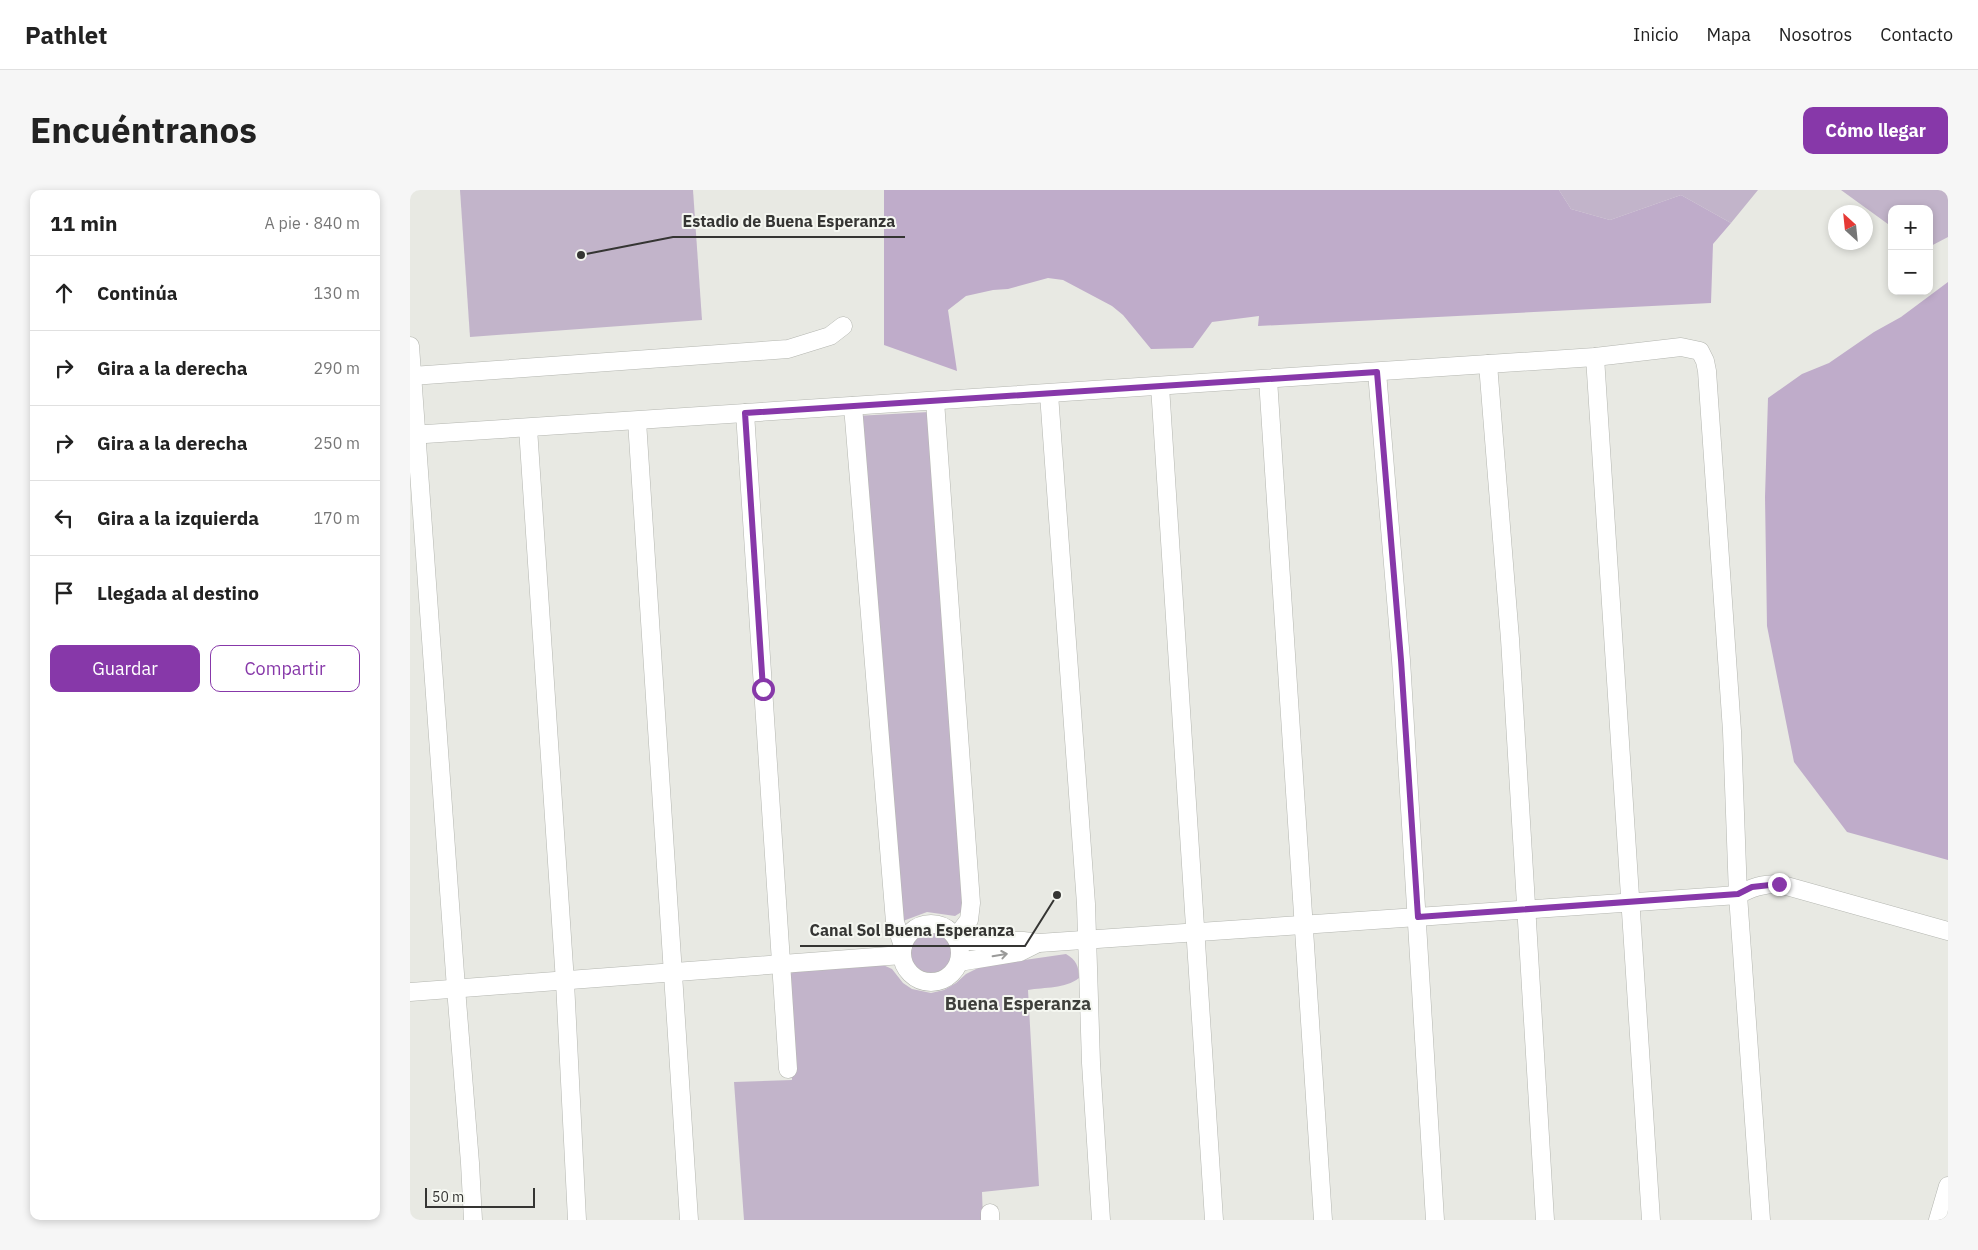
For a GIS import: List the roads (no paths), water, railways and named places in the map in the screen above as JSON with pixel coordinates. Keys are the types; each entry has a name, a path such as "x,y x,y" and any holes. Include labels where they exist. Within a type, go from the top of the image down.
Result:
{"street":[{"path":"412,376 788,349 830,336 843,326"},
{"path":"410,346 414,435 473,1220"},
{"path":"414,435 1377,372 1595,357 1691,348 1700,350 1706,361 1732,731 1738,894 1761,1220"},
{"path":"1595,357 1615,636 1651,1220"},
{"path":"1488,364 1510,639 1544,1220"},
{"path":"1377,372 1401,660 1435,1220"},
{"path":"1268,379 1323,1220"},
{"path":"1160,386 1214,1220"},
{"path":"1049,394 1080,815 1091,1064 1101,1220"},
{"path":"935,401 971,903 969,920 957,939"},
{"path":"853,406 895,922 904,965 918,979 938,982 947,978 959,962 961,951 957,939 949,930 941,925 932,924 922,925 913,930 907,937 902,951"},
{"path":"745,413 788,1069"},
{"path":"637,420 689,1220"},
{"path":"528,428 565,982 577,1220"},
{"path":"957,939 1039,943 1087,940 1738,894 1752,887 1779,884 1948,931"},
{"path":"959,962 1020,952 1039,943"},
{"path":"410,992 674,973 902,951"},
{"path":"1938,1220 1948,1186"}],"place":[{"name":"Estadio de Buena Esperanza","path":"581,255"},
{"name":"Canal Sol Buena Esperanza","path":"1057,895"}],"district":[{"name":"Buena Esperanza","path":"1018,1003"}]}
